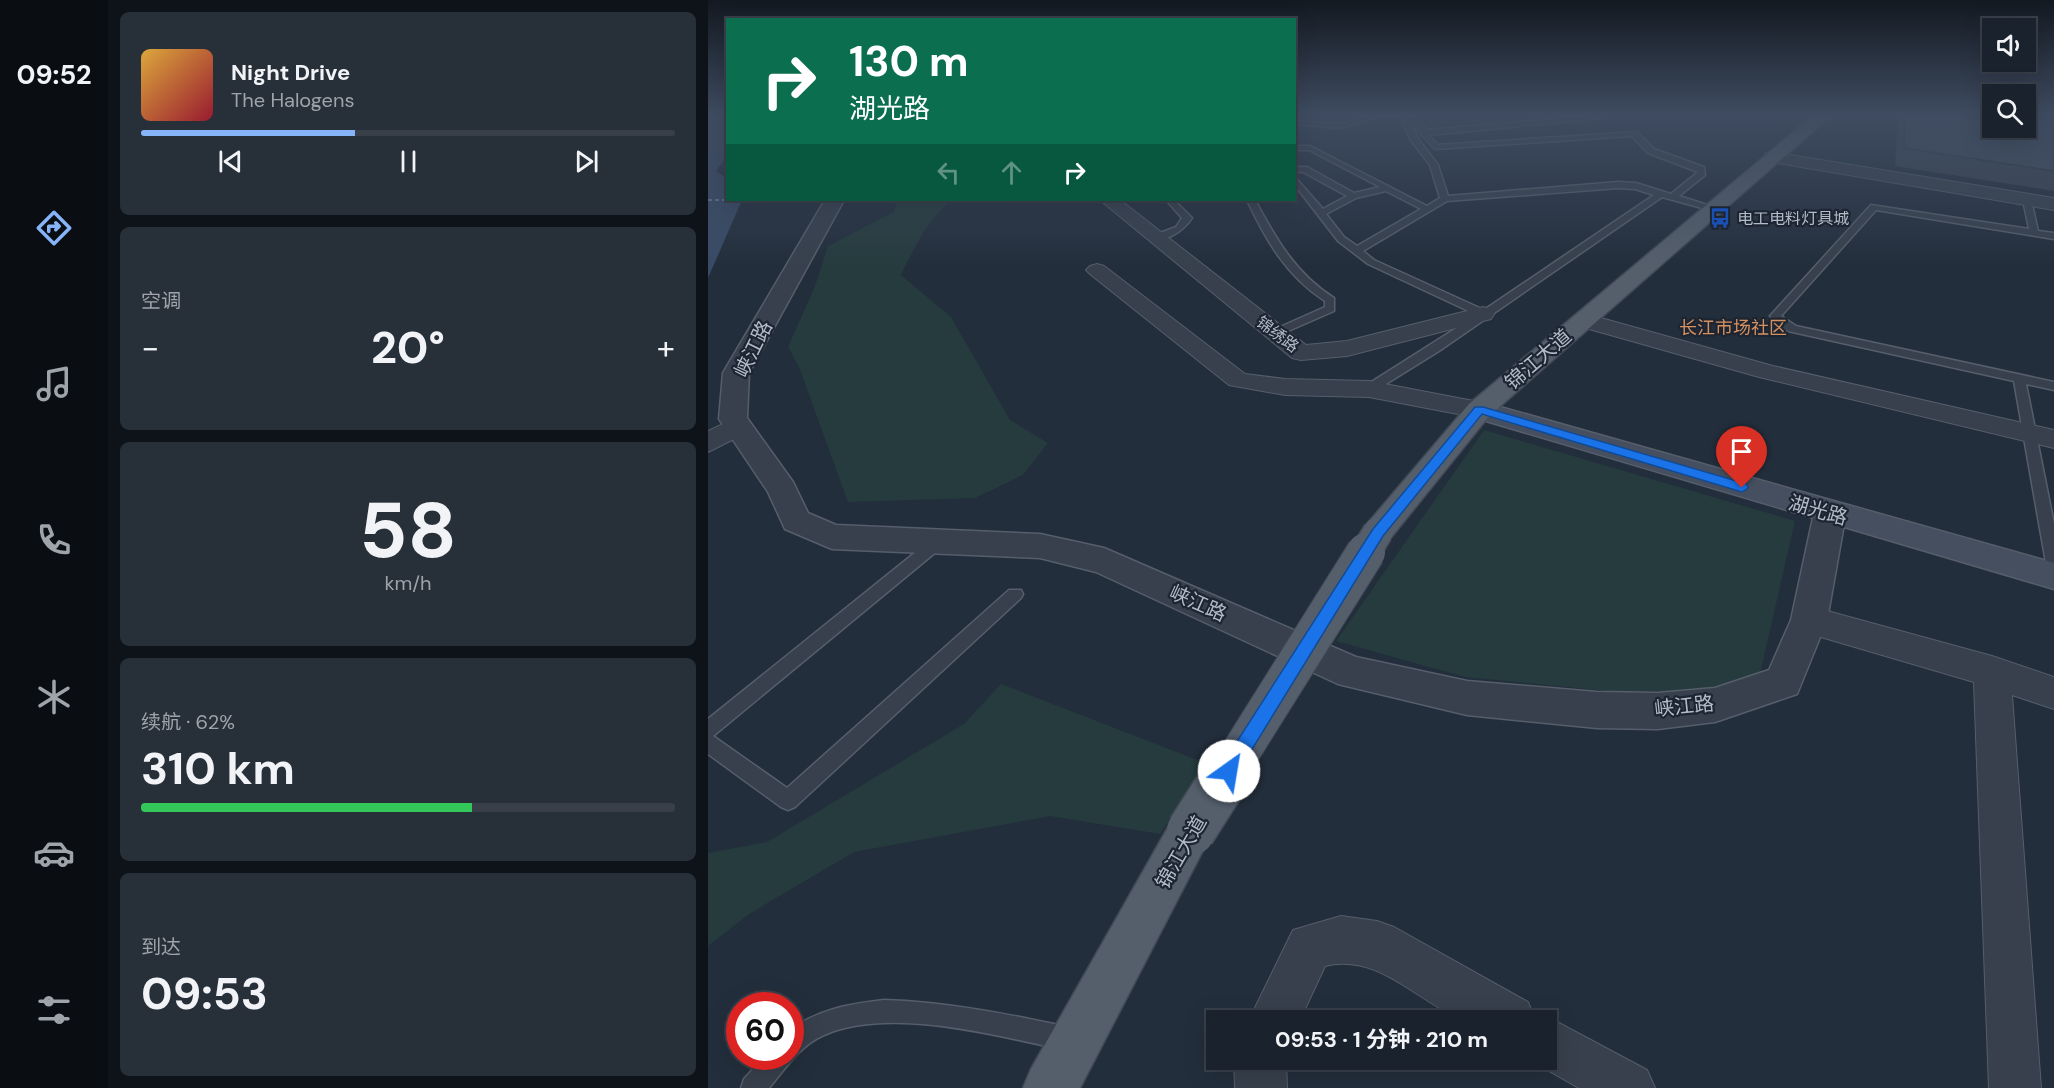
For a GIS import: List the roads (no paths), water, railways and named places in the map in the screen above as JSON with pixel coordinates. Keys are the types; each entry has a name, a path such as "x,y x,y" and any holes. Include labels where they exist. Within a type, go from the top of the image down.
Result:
{"main road":[{"name":"锦江大道","path":"1050,1088 1191,831 1378,532 1479,410 1763,165"},
{"name":"湖光路","path":"1479,410 2054,576"}],"street":[{"path":"1818,165 2054,204"},
{"name":"峡江路","path":"833,201 736,372 733,419 782,490 796,521 832,537 1040,546 1104,561 1352,672 1467,698 1597,710 1659,711 1715,705 1783,682 1809,620 1830,513"},
{"name":"锦绣路","path":"1110,201 1301,353 1327,353 1456,318 1483,314"},
{"path":"1097,270 1238,380 1285,387 1369,389 1479,410"},
{"path":"1583,320 1768,372 2054,439"},
{"path":"708,443 738,426"},
{"path":"1809,620 1992,672 2054,693"},
{"path":"1992,672 2015,1088"},
{"path":"1279,1010 1310,947 1341,939 1377,944 1492,1010"},
{"path":"1557,1047 1629,1088"},
{"path":"1260,1070 1261,1088"}],"lane":[{"path":"1344,165 1427,209"},
{"path":"1434,165 1446,199"},
{"path":"1369,389 1435,349 1483,314 1702,173 1701,169 1689,165"},
{"path":"1296,170 1304,169 1353,196"},
{"path":"1296,181 1341,239 1371,262 1483,314"},
{"path":"1356,251 1446,199 1618,185 1636,186 1713,208"},
{"path":"1320,214 1353,196 1387,188"},
{"path":"2027,200 2034,233"},
{"path":"1155,238 1179,229 1187,218 1171,201"},
{"path":"1252,201 1287,266 1316,292 1330,300 1330,309 1275,333"},
{"path":"2054,236 1874,207 1775,316 1792,329 2054,386"},
{"path":"2019,378 2054,563"},
{"path":"708,730 938,543"},
{"path":"708,743 788,800 1015,594"},
{"path":"804,1034 843,1015 930,1012 1077,1041"},
{"path":"753,1088 769,1070"}],"water":[{"path":"708,165 721,165 716,171 726,178 726,201 742,201 708,278"}],"place":[{"name":"电工电料灯具城","path":"1720,218"}],"district":[{"name":"长江市场社区","path":"1733,328"}]}
